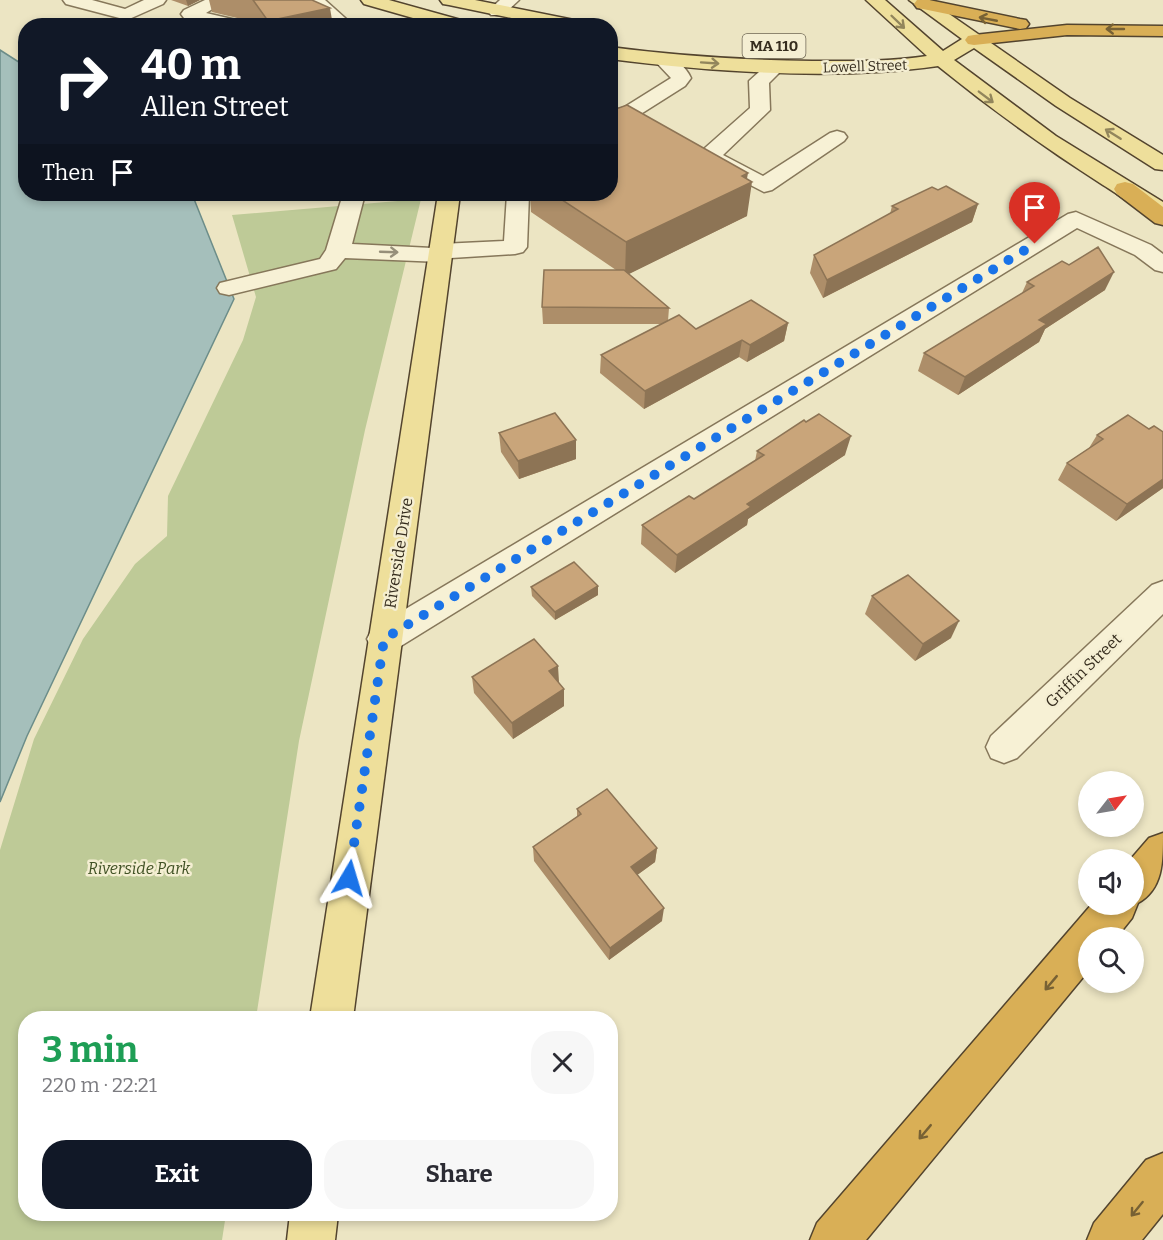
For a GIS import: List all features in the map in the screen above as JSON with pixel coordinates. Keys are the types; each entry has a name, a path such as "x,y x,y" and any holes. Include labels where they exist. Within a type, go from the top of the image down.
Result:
{"highway":[{"path":"920,2 999,21 1067,30"},
{"path":"974,40 1067,30 1163,31"},
{"path":"1125,189 1163,218"},
{"path":"1144,873 1163,851"},
{"path":"1098,927 1109,915"},
{"path":"834,1240 1078,951"},
{"path":"1112,1240 1163,1178"}],"main road":[{"path":"370,0 434,18"},
{"path":"449,0 533,18"},
{"path":"875,0 922,44"},
{"path":"920,2 1063,102 1163,164"},
{"name":"Lowell Street","path":"900,45 974,40"},
{"name":"Lowell Street","path":"618,54 663,60 776,67 892,67 940,60 974,40"},
{"name":"Lowell Street","path":"922,44 1036,133 1163,211"},
{"name":"Riverside Drive","path":"332,1011 361,784 448,201"},
{"path":"311,1240 313,1221"}],"street":[{"path":"72,0 127,15 155,0"},
{"path":"206,18 190,14 218,0"},
{"path":"309,0 318,3 336,18"},
{"path":"620,116 667,91 681,78 680,73 663,60"},
{"path":"709,156 760,110 759,81 776,67"},
{"path":"620,116 649,124"},
{"path":"689,145 764,185 837,137"},
{"path":"230,288 328,264 338,251 352,201"},
{"path":"338,251 441,253 515,247 518,201"},
{"path":"384,639 1076,219 1143,250 1163,265"},
{"name":"Griffin Street","path":"1004,747 1163,594"}],"green space":[{"name":"Riverside Park","path":"421,201 365,430 299,741 257,1011 18,1011 18,1221 225,1221 222,1240 0,1240 0,850 34,739 83,639 135,564 167,536 168,496 243,340 256,297 232,215"}],"water":[{"path":"0,50 18,62 18,201 195,201 234,299 27,736 0,802"}],"building":[{"path":"253,0 312,0 330,8 282,18 266,18"},
{"path":"627,105 748,173 742,176 752,182 626,242 564,201 618,201 618,108"},
{"path":"946,186 978,204 827,280 814,255 898,209 892,206 932,187 938,190"},
{"path":"1098,247 1114,272 1039,320 1047,324 965,377 924,353 1034,286 1027,282 1062,261 1069,265"},
{"path":"544,270 624,270 669,308 542,307"},
{"path":"751,300 788,323 750,345 742,340 645,391 601,355 679,315 696,329"},
{"path":"555,413 576,440 518,461 499,433"},
{"path":"819,414 851,436 747,504 751,507 677,555 642,525 689,496 694,499 764,455 757,451 804,420 806,422"},
{"path":"1128,415 1149,429 1154,426 1163,432 1163,479 1127,504 1067,463 1103,439 1097,435"},
{"path":"574,562 598,586 555,612 531,587"},
{"path":"908,575 959,621 923,644 872,596"},
{"path":"534,639 558,666 549,671 564,689 512,723 472,677"},
{"path":"607,789 657,848 631,867 664,908 610,948 533,847 581,814 577,809"}],"route":[{"path":"349,878 384,639 1035,244"}]}
